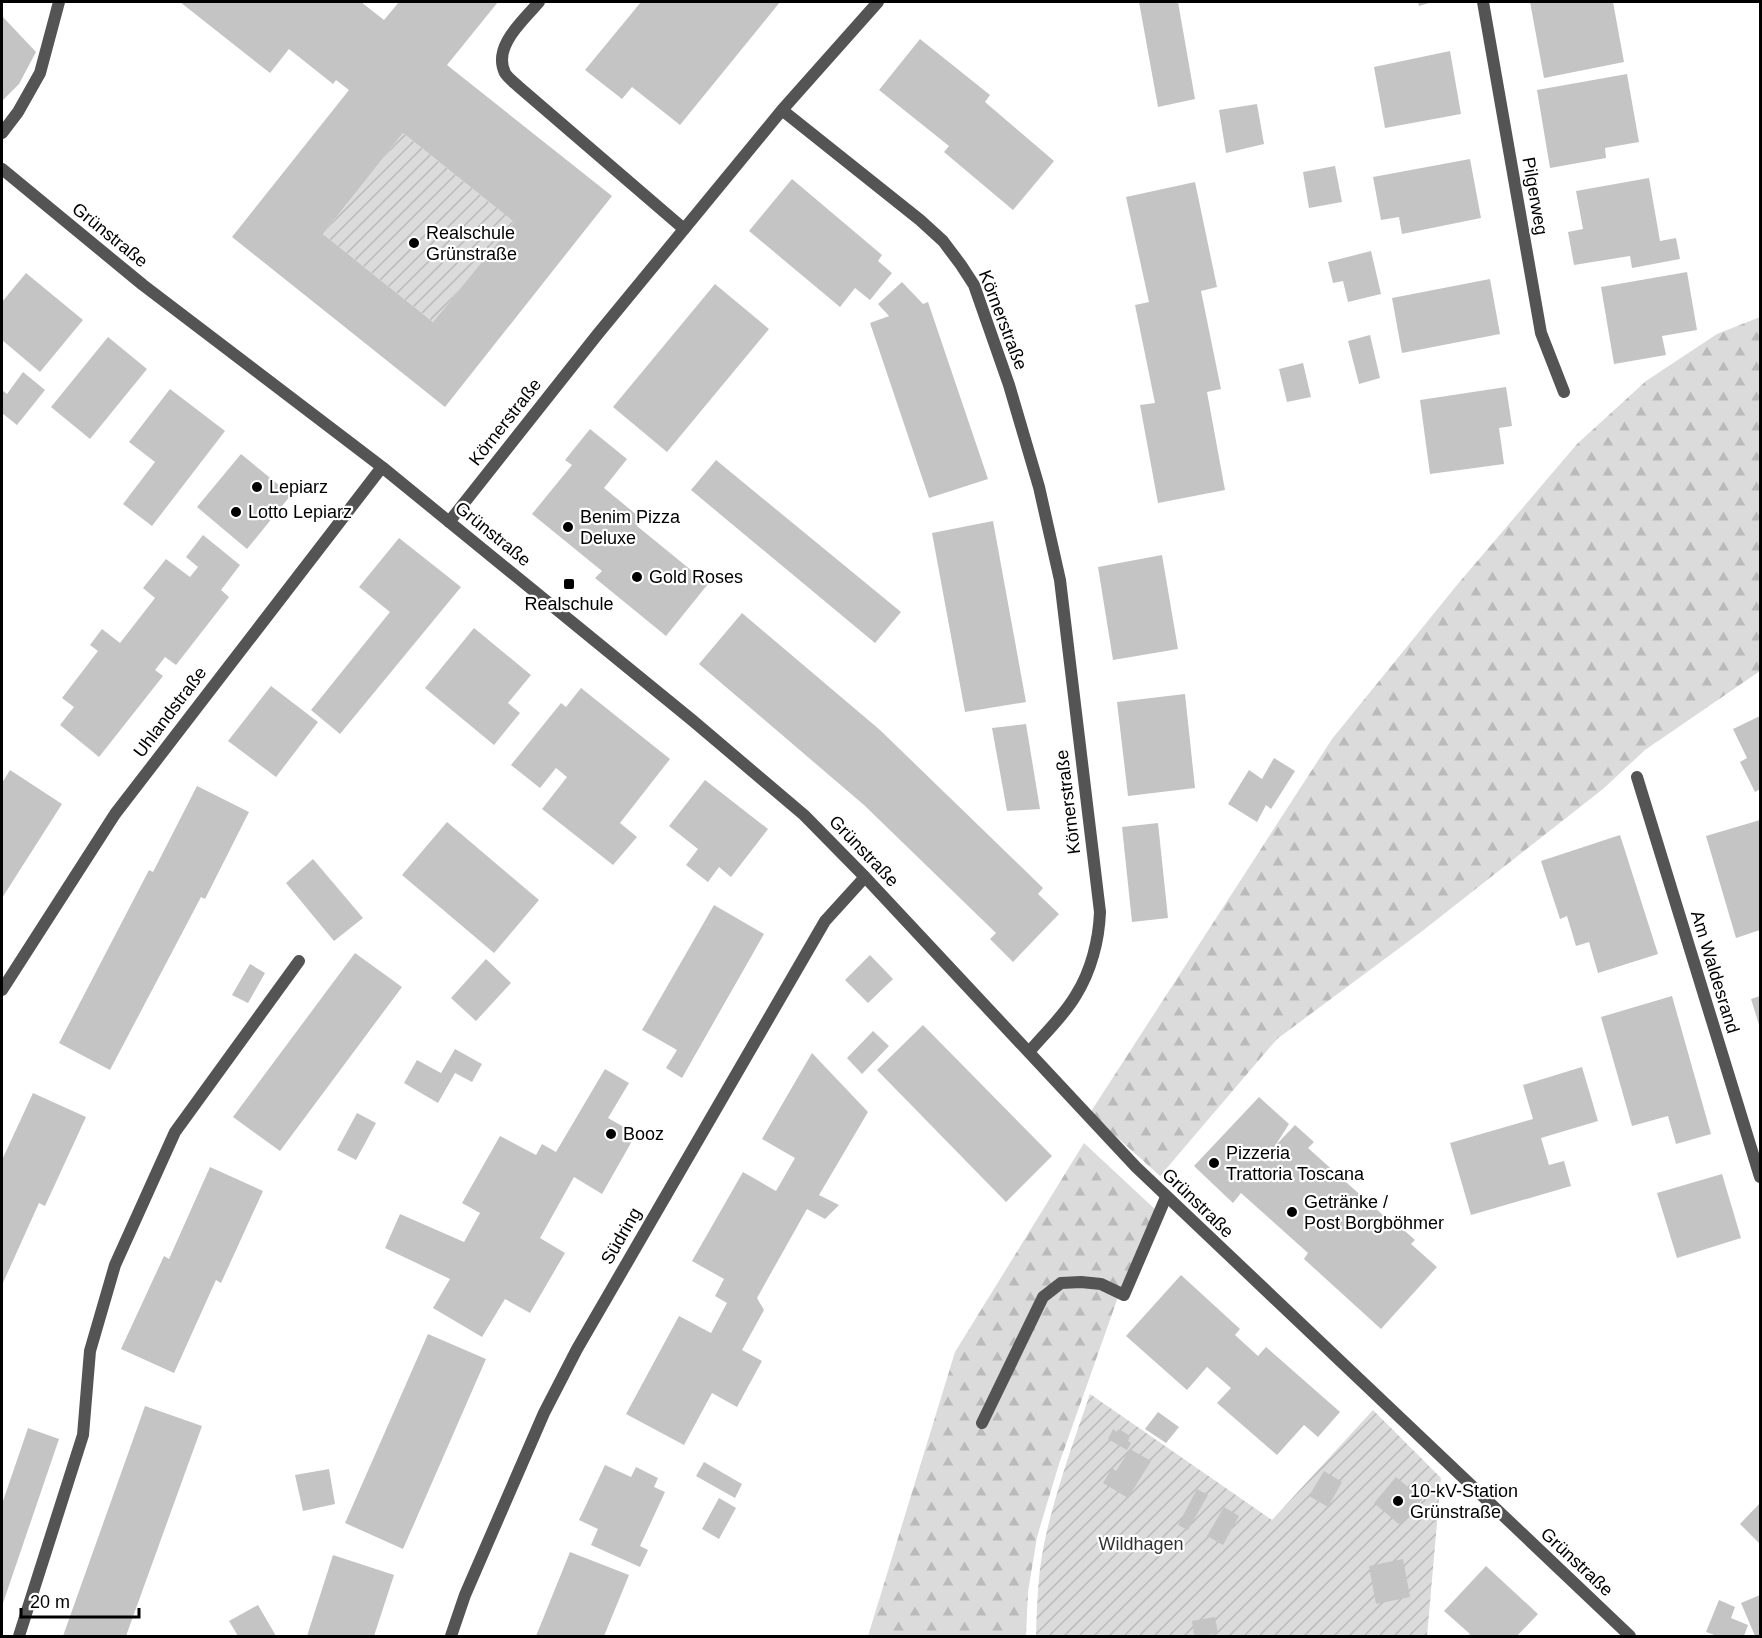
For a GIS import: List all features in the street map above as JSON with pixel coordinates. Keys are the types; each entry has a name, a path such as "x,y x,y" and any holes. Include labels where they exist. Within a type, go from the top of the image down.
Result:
{"street":[{"path":"2,133 18,112 40,73 60,2"},
{"path":"539,2 504,44 502,57 506,73 519,87 684,229"},
{"path":"782,110 878,2"},
{"name":"Pilgerweg","path":"1483,2 1541,333 1564,392"},
{"name":"Körnerstraße","path":"449,522 782,110 943,241 974,285 1009,385 1039,488 1060,580 1100,912 1100,932 1087,973 1076,996 1029,1052"},
{"name":"Grünstraße","path":"2,169 143,285 382,467 804,815 1166,1197 1630,1636"},
{"name":"Uhlandstraße","path":"2,990 115,814 382,467"},
{"name":"Am Waldesrand","path":"1637,777 1761,1177"},
{"name":"Südring","path":"451,1636 465,1595 539,1424 577,1349 825,921 865,877"},
{"path":"19,1636 83,1435 90,1351 115,1265 175,1132 299,961"},
{"path":"982,1423 1043,1297 1061,1283 1081,1282 1101,1284 1125,1295 1166,1197"}],"green space":[{"path":"403,133 514,222 433,322 323,234"},
{"path":"1760,317 1760,671 1645,750 1603,789 1421,932 1277,1039 1160,1176 1090,1113 1332,739 1457,585 1577,444 1646,381 1717,334"},
{"path":"1084,1143 1158,1212 1117,1300 1059,1464 1037,1537 1028,1592 1026,1636 868,1636 955,1352"},
{"name":"Wildhagen","path":"1090,1394 1272,1520 1373,1410 1441,1478 1427,1636 1036,1636 1037,1598 1043,1547 1061,1481"}],"building":[{"path":"180,2 361,2 384,20 399,2 498,2 447,65 612,196 445,407 232,237 349,90 336,80 333,84 289,49 270,73","holes":["403,133 514,222 433,322 323,234"]},
{"path":"641,2 780,2 680,125 632,87 622,99 585,70"},
{"path":"1139,2 1178,2 1195,99 1158,107"},
{"path":"1418,2 1432,2 1419,6"},
{"path":"1530,2 1613,2 1624,62 1544,78"},
{"path":"2,16 36,52 19,84 2,101"},
{"path":"920,39 990,95 985,102 1054,161 1013,210 944,152 949,146 879,90"},
{"path":"1450,51 1461,114 1385,128 1374,67"},
{"path":"1627,74 1639,142 1605,148 1606,158 1550,168 1537,90"},
{"path":"1257,104 1264,144 1226,153 1219,110"},
{"path":"1470,159 1481,218 1402,234 1399,217 1381,220 1373,177"},
{"path":"1335,166 1342,202 1309,208 1303,172"},
{"path":"1649,178 1660,241 1676,238 1680,259 1632,268 1630,256 1574,265 1568,232 1583,229 1576,191"},
{"path":"792,179 882,255 878,261 892,273 870,300 855,288 840,307 749,231"},
{"path":"1195,182 1217,287 1201,291 1221,389 1207,392 1225,490 1158,503 1140,405 1155,403 1135,305 1149,302 1126,197"},
{"path":"1371,251 1381,294 1348,302 1343,281 1333,283 1328,262"},
{"path":"1687,272 1697,330 1662,336 1666,355 1614,364 1601,287"},
{"path":"26,273 83,320 40,372 2,340 2,302"},
{"path":"1490,279 1500,334 1402,353 1392,298"},
{"path":"902,282 923,304 928,302 988,479 929,498 870,323 889,316 878,304"},
{"path":"715,284 769,329 667,452 613,407"},
{"path":"1370,335 1380,378 1359,384 1348,341"},
{"path":"108,337 147,369 90,439 51,407"},
{"path":"1303,363 1311,397 1287,402 1279,369"},
{"path":"23,372 45,390 17,425 2,413 2,390 7,394"},
{"path":"1506,387 1512,426 1499,428 1504,464 1430,474 1420,400"},
{"path":"170,389 225,431 152,526 123,504 155,462 129,442"},
{"path":"590,429 627,459 604,488 643,520 637,526 708,584 666,636 595,578 602,571 532,514 572,465 565,460"},
{"path":"241,454 291,495 247,549 197,507"},
{"path":"716,460 901,612 875,643 691,490"},
{"path":"993,521 1026,702 965,712 932,533"},
{"path":"203,535 240,565 221,590 229,597 176,665 165,657 155,670 163,676 99,757 60,725 74,707 62,698 98,651 90,645 102,629 120,643 155,598 143,588 166,559 190,577 198,567 186,557"},
{"path":"399,538 461,587 340,734 311,710 390,612 359,587"},
{"path":"1162,555 1178,649 1113,660 1098,567"},
{"path":"742,613 880,730 1043,888 1038,894 1059,914 1013,962 990,939 996,933 864,805 699,664"},
{"path":"474,628 531,675 508,703 520,713 494,745 425,688"},
{"path":"271,686 318,722 276,777 228,741"},
{"path":"581,688 670,759 620,823 637,837 613,865 542,809 567,777 556,768 540,788 511,765 561,703 566,707"},
{"path":"1185,694 1195,788 1128,796 1117,702"},
{"path":"1760,716 1760,789 1755,792 1740,762 1747,758 1733,729"},
{"path":"1026,724 1040,809 1007,811 992,728"},
{"path":"1274,758 1295,771 1271,809 1266,805 1257,822 1228,804 1249,770 1262,779"},
{"path":"10,770 62,804 2,898 2,783"},
{"path":"705,780 768,829 731,877 719,867 708,882 686,865 698,849 669,826"},
{"path":"197,786 249,812 205,899 201,897 110,1070 59,1043 149,870 153,872"},
{"path":"1760,820 1760,930 1736,938 1706,836"},
{"path":"447,822 539,900 494,953 402,875"},
{"path":"1158,823 1168,918 1132,922 1122,827"},
{"path":"1620,835 1658,954 1598,973 1589,942 1576,946 1567,916 1560,919 1541,861"},
{"path":"313,859 363,918 334,941 286,883"},
{"path":"714,905 764,934 682,1078 666,1068 677,1050 642,1030"},
{"path":"355,953 402,987 280,1151 233,1117"},
{"path":"870,955 893,979 868,1003 845,980"},
{"path":"486,959 511,983 476,1021 451,998"},
{"path":"250,964 265,973 248,1003 232,995"},
{"path":"1672,996 1711,1134 1676,1144 1668,1116 1632,1126 1601,1017"},
{"path":"1760,996 1760,1028 1751,999"},
{"path":"923,1025 1052,1156 1006,1202 877,1070"},
{"path":"873,1031 889,1046 862,1074 847,1058"},
{"path":"455,1049 482,1064 472,1082 455,1073 438,1103 404,1083 417,1060 441,1073"},
{"path":"812,1053 868,1112 819,1195 839,1205 825,1219 807,1209 757,1298 764,1310 742,1350 762,1361 737,1407 712,1393 684,1445 626,1414 679,1316 711,1333 727,1303 715,1296 724,1279 692,1261 743,1172 776,1191 795,1158 762,1139"},
{"path":"1582,1067 1598,1121 1541,1138 1549,1165 1564,1161 1571,1186 1471,1215 1450,1143 1533,1119 1523,1085"},
{"path":"605,1069 629,1083 608,1118 636,1134 602,1194 574,1177 540,1238 565,1253 530,1313 505,1299 482,1337 433,1308 450,1279 385,1248 400,1214 464,1242 480,1213 462,1203 500,1136 536,1155 542,1144 556,1152"},
{"path":"33,1093 86,1117 45,1206 39,1203 2,1285 2,1160"},
{"path":"1259,1097 1289,1124 1275,1146 1295,1125 1314,1142 1308,1148 1385,1217 1387,1215 1415,1240 1411,1244 1437,1267 1381,1329 1304,1259 1308,1253 1241,1193 1233,1203 1194,1166"},
{"path":"357,1113 376,1123 356,1160 337,1150"},
{"path":"210,1167 263,1191 221,1283 216,1280 174,1373 121,1349 164,1256 169,1259"},
{"path":"1722,1174 1741,1238 1677,1258 1657,1193"},
{"path":"1181,1275 1240,1329 1235,1335 1258,1356 1266,1347 1340,1412 1318,1437 1304,1425 1277,1455 1217,1403 1231,1388 1207,1367 1187,1390 1126,1336"},
{"path":"428,1334 486,1359 403,1549 345,1523"},
{"path":"145,1406 202,1426 126,1636 63,1636"},
{"path":"1158,1412 1179,1427 1166,1443 1145,1429"},
{"path":"28,1428 59,1439 2,1606 2,1504"},
{"path":"1113,1429 1117,1432 1119,1429 1130,1436 1128,1441 1131,1443 1127,1450 1108,1439"},
{"path":"1130,1449 1151,1461 1128,1498 1103,1483 1112,1468 1116,1471"},
{"path":"704,1462 742,1484 735,1498 696,1476"},
{"path":"605,1465 631,1477 636,1467 658,1478 654,1487 665,1492 640,1546 648,1550 640,1567 591,1545 598,1529 579,1520"},
{"path":"329,1469 335,1504 303,1511 295,1475"},
{"path":"1324,1471 1342,1482 1328,1507 1309,1496"},
{"name":"10-kV-Station Grünstraße","path":"1396,1477 1422,1499 1400,1525 1374,1503"},
{"path":"1197,1489 1208,1495 1188,1530 1178,1525"},
{"path":"719,1498 736,1508 719,1539 702,1529"},
{"path":"1760,1503 1760,1544 1740,1524"},
{"path":"1224,1507 1239,1516 1223,1545 1207,1536"},
{"path":"570,1552 629,1575 604,1636 536,1636"},
{"path":"333,1555 394,1575 374,1636 307,1636"},
{"path":"1403,1559 1410,1597 1376,1604 1369,1566"},
{"path":"1486,1566 1538,1614 1517,1636 1468,1636 1470,1634 1444,1611"},
{"path":"1760,1595 1760,1636 1755,1636 1741,1603"},
{"path":"1719,1600 1735,1607 1731,1618 1748,1625 1744,1636 1717,1636 1706,1632"},
{"path":"258,1605 276,1636 238,1636 229,1621"},
{"path":"1215,1617 1218,1634 1194,1636 1192,1621"}],"place":[{"name":"Realschule Grünstraße","path":"414,243"},
{"name":"Lepiarz","path":"257,487"},
{"name":"Lotto Lepiarz","path":"236,512"},
{"name":"Benim Pizza Deluxe","path":"568,527"},
{"name":"Gold Roses","path":"637,577"},
{"name":"Realschule","path":"569,584"},
{"name":"Booz","path":"611,1134"},
{"name":"Pizzeria Trattoria Toscana","path":"1214,1163"},
{"name":"Getränke / Post Borgböhmer","path":"1292,1212"},
{"name":"10-kV-Station Grünstraße","path":"1398,1501"}]}
